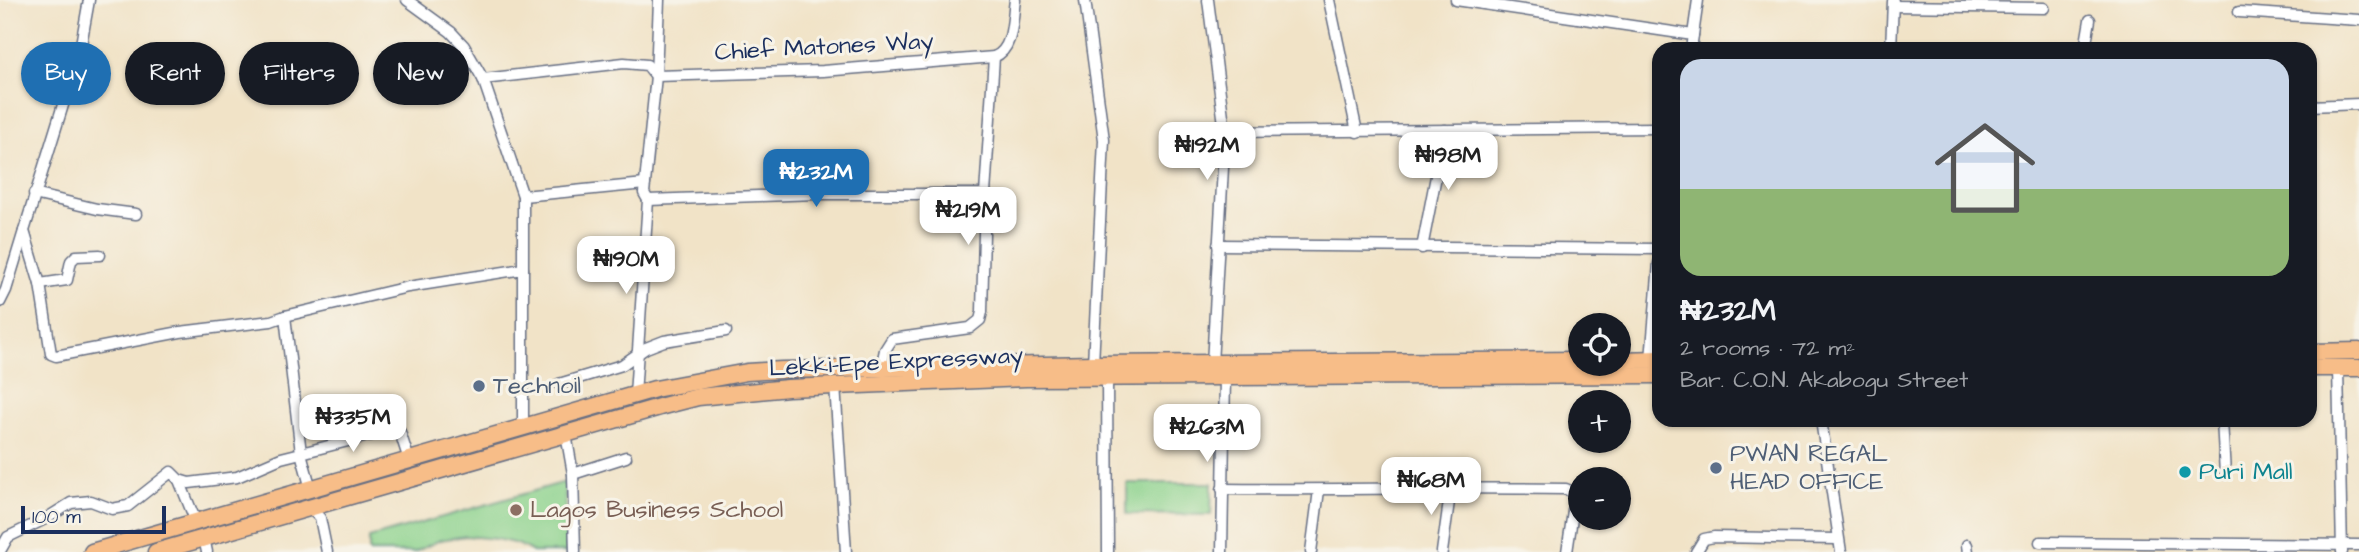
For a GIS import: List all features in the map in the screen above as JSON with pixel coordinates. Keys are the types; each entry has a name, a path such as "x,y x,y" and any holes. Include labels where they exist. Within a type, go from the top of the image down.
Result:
{"highway":[{"path":"2317,352 2359,351"},
{"path":"1631,360 1652,359"},
{"name":"Lekki-Epe Expressway","path":"156,552 206,545 310,508 698,397 835,385 1225,377 1568,360"},
{"name":"Lekki-Epe Expressway","path":"92,552 635,395 685,382 747,372 1212,364 1652,374"},
{"path":"2317,368 2359,368"}],"street":[{"path":"0,302 80,50 89,0"},
{"path":"407,0 451,32 464,46 483,79 523,196 523,427"},
{"path":"635,395 648,200 644,193 656,76 659,0"},
{"path":"881,368 885,350 892,339 970,328 980,320 994,57 1002,54 1008,45 1015,0"},
{"path":"1085,0 1104,140 1093,365"},
{"path":"1208,0 1225,132 1212,364"},
{"path":"1329,0 1357,132"},
{"path":"1456,0 1693,35"},
{"path":"1692,42 1698,0"},
{"path":"1891,42 1893,3 2044,8"},
{"path":"2239,12 2359,20"},
{"path":"2086,42 2090,20"},
{"name":"Chief Matones Way","path":"656,76 823,71 994,57"},
{"path":"483,79 637,62 647,65 656,76"},
{"path":"2317,106 2359,104"},
{"path":"1225,132 1652,128"},
{"path":"1422,248 1445,130"},
{"path":"523,196 645,184"},
{"path":"34,194 97,209 136,214"},
{"path":"648,200 816,194 985,194"},
{"path":"24,231 40,284 49,348 55,356 180,332 271,321 408,287 523,269"},
{"path":"1218,245 1652,249"},
{"path":"40,284 67,280 71,261 76,256 100,255"},
{"path":"285,316 301,453 311,489"},
{"path":"559,384 622,365 638,353 664,341 726,331"},
{"path":"2338,368 2342,549"},
{"path":"1222,552 1225,377"},
{"path":"1107,378 1108,552"},
{"path":"835,385 846,552"},
{"path":"1822,427 1840,552"},
{"path":"2222,427 2225,474"},
{"path":"179,480 188,483 237,477 281,458 395,429 400,432 409,460"},
{"path":"566,434 573,474 575,552"},
{"path":"573,474 626,457"},
{"path":"0,551 8,537 71,503 91,501 119,509 128,506 171,472 179,480 196,522"},
{"path":"1222,489 1451,487 1570,491 1575,498 1567,552"},
{"path":"1442,552 1451,487"},
{"path":"1311,552 1319,490"},
{"path":"310,508 320,517 327,552"},
{"path":"1696,552 1704,539 1714,537 1838,539"},
{"path":"2040,542 2342,549 2359,545"}],"green space":[{"name":"Lagos Business School","path":"565,482 567,552 533,552 518,544 466,536 440,540 415,552 369,552 369,538"},
{"path":"1127,483 1212,483 1211,515 1127,514"}],"place":[{"name":"Technoil","path":"479,386"},
{"name":"PWAN REGAL HEAD OFFICE","path":"1716,468"},
{"name":"Puri Mall","path":"2185,472"},
{"name":"Lagos Business School","path":"516,510"}]}
